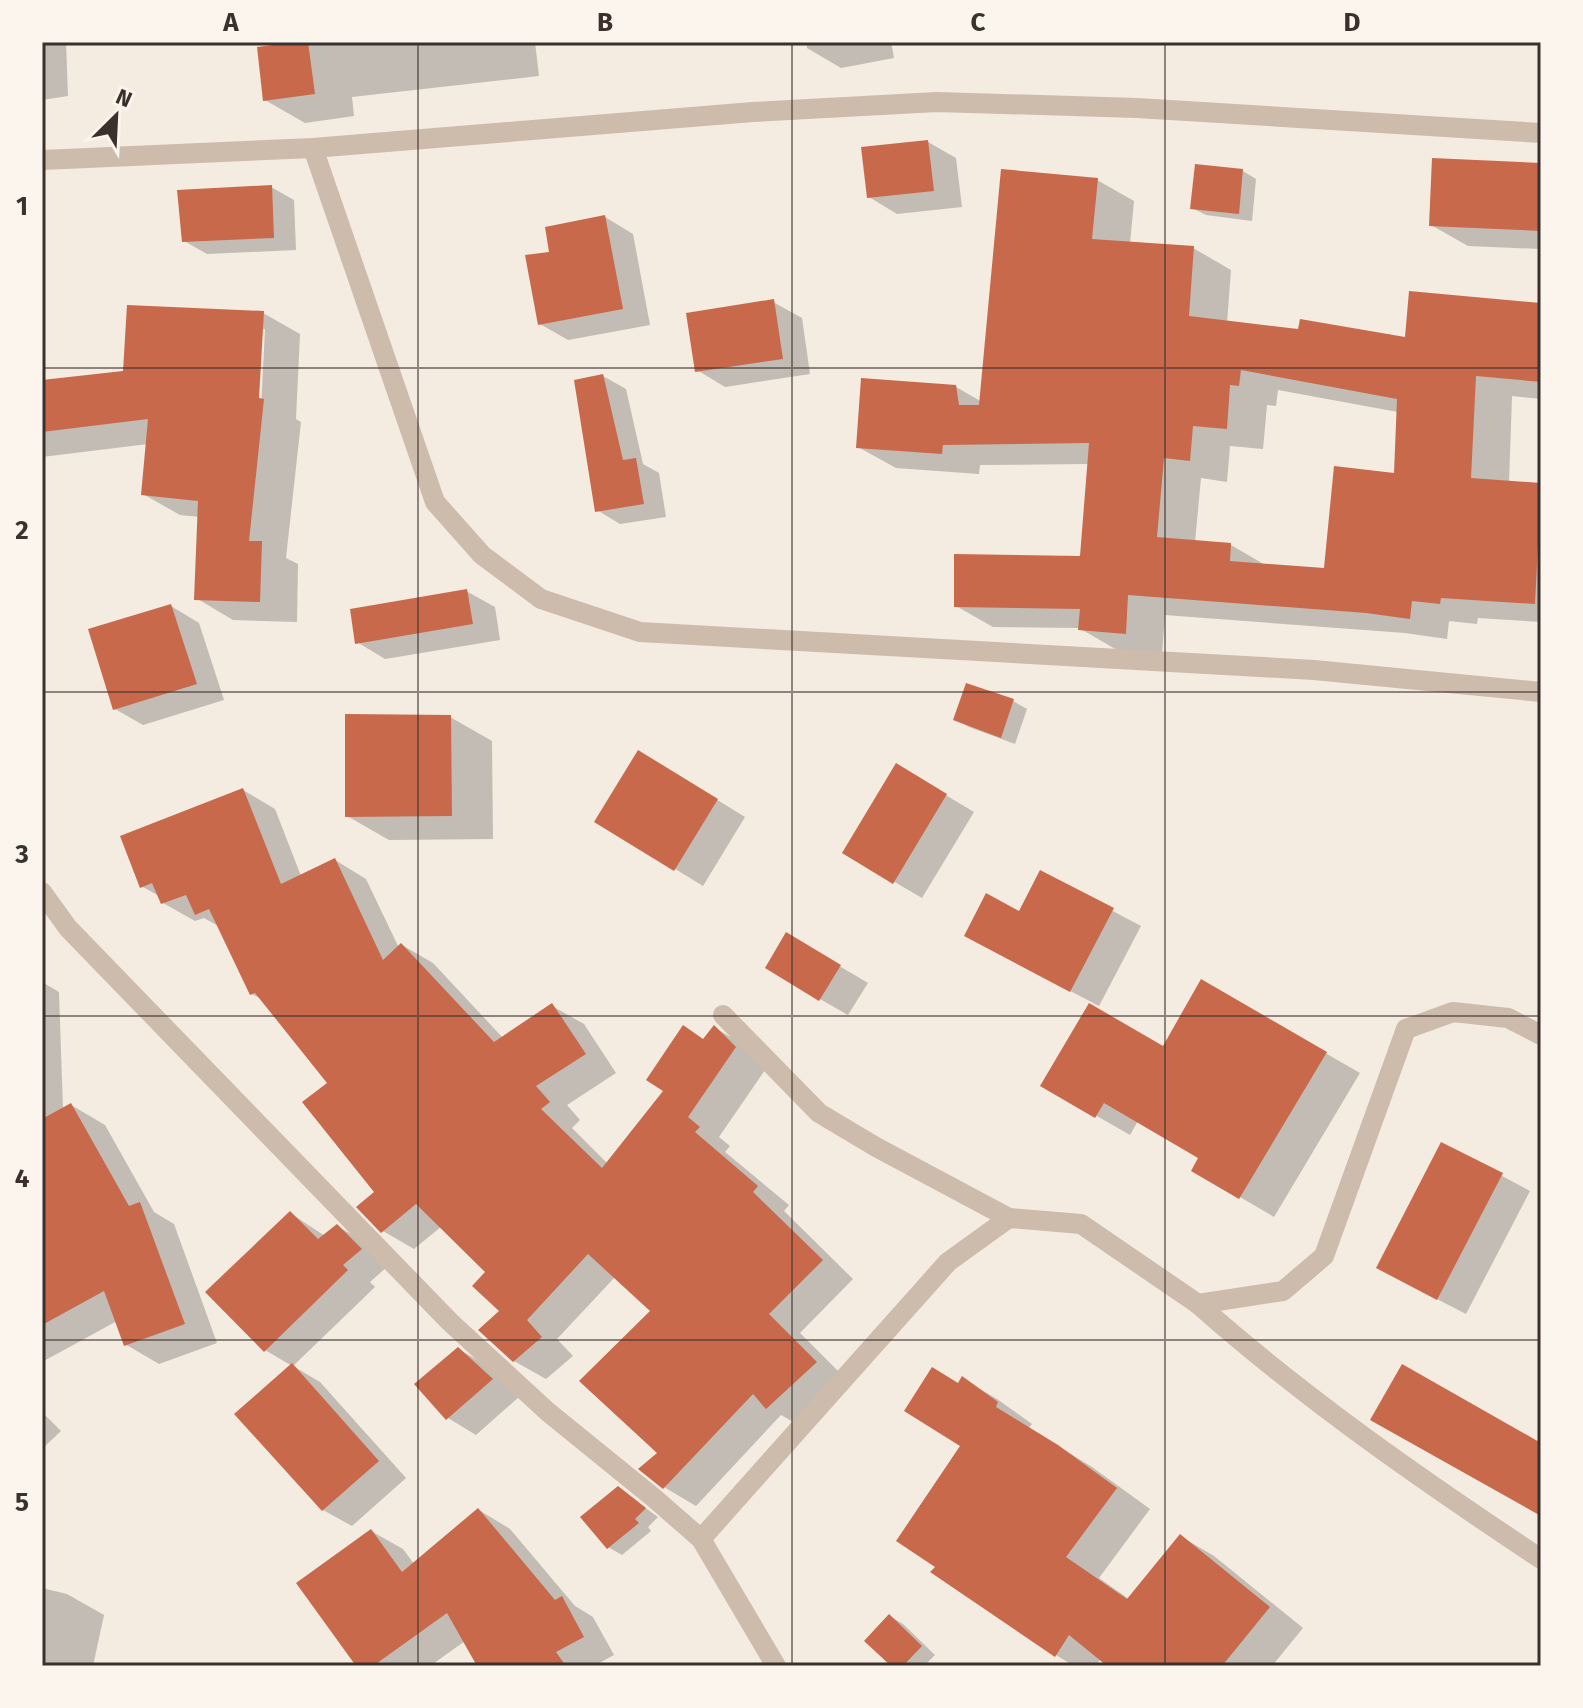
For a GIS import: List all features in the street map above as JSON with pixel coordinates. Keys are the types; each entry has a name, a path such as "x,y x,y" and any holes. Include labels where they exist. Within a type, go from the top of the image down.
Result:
{"street":[{"path":"42,160 313,148 753,112 937,102 1137,108 1541,133"},
{"path":"313,148 435,502 482,555 541,599 640,632 1314,670 1541,692"},
{"path":"42,892 68,928 450,1322 548,1412 701,1539 776,1666"},
{"path":"1198,1304 1283,1291 1324,1256 1406,1029 1453,1012 1508,1018 1541,1035"},
{"path":"723,1015 819,1113 1009,1218 1081,1224 1198,1304 1244,1346 1395,1461 1541,1559"},
{"path":"701,1539 948,1262 1009,1218"}],"building":[{"path":"308,42 315,94 263,101 257,47"},
{"path":"928,140 934,191 867,198 861,147"},
{"path":"1432,158 1541,163 1541,231 1429,226"},
{"path":"1195,164 1243,169 1239,214 1190,209"},
{"path":"1001,169 1098,178 1092,239 1194,246 1189,316 1298,329 1300,319 1405,337 1409,291 1541,303 1541,382 1476,376 1471,478 1541,483 1535,604 1441,598 1440,604 1412,601 1410,619 1128,595 1126,634 1078,630 1080,609 954,607 954,554 1080,556 1089,443 943,445 942,454 856,448 861,378 956,385 959,405 979,405","holes":["1241,370 1397,399 1394,473 1334,466 1324,568 1230,561 1231,543 1157,537 1164,458 1190,461 1193,426 1227,429 1230,385 1239,386"]},
{"path":"272,185 274,238 182,242 177,190"},
{"path":"605,215 623,309 538,325 525,255 549,252 545,227"},
{"path":"774,299 783,359 695,372 686,313"},
{"path":"127,305 264,311 259,398 264,399 249,541 262,541 260,602 194,600 198,501 141,495 148,419 42,432 42,380 123,371"},
{"path":"603,374 623,460 636,458 644,504 595,512 574,380"},
{"path":"467,589 473,624 355,644 350,609"},
{"path":"171,604 197,684 113,710 88,629"},
{"path":"966,683 1014,699 1001,738 953,720"},
{"path":"345,714 451,715 452,816 345,817"},
{"path":"638,750 718,799 674,871 594,822"},
{"path":"896,763 947,794 893,884 842,853"},
{"path":"243,788 281,884 335,858 383,960 401,943 494,1042 552,1003 586,1054 536,1086 550,1102 541,1109 602,1168 663,1091 646,1080 683,1025 703,1039 714,1025 736,1047 688,1117 700,1127 695,1132 758,1186 753,1192 823,1260 769,1314 817,1362 766,1409 753,1394 663,1489 638,1469 657,1453 579,1381 650,1311 588,1254 527,1320 542,1337 513,1362 478,1330 499,1311 472,1286 485,1272 416,1204 381,1233 356,1207 374,1192 302,1102 327,1083 255,993 250,995 209,909 195,915 186,895 161,904 152,883 140,888 120,836"},
{"path":"1040,870 1114,908 1070,992 964,936 986,893 1019,911"},
{"path":"786,932 841,965 819,1001 765,968"},
{"path":"1201,979 1327,1052 1239,1199 1191,1171 1198,1158 1104,1103 1095,1118 1040,1086 1089,1003 1163,1046"},
{"path":"71,1103 129,1206 140,1202 185,1324 124,1346 104,1291 42,1325 42,1119"},
{"path":"1441,1142 1503,1173 1437,1300 1376,1268"},
{"path":"290,1211 318,1239 337,1224 362,1249 343,1265 348,1270 264,1352 205,1292"},
{"path":"458,1347 493,1379 446,1420 414,1384"},
{"path":"292,1363 379,1461 322,1511 234,1414"},
{"path":"1402,1364 1541,1443 1541,1516 1370,1420"},
{"path":"932,1367 958,1383 962,1376 998,1402 996,1407 1058,1445 1117,1488 1066,1557 1127,1599 1180,1534 1270,1607 1222,1666 1107,1666 1069,1635 1055,1657 930,1572 935,1567 896,1541 960,1446 904,1411"},
{"path":"618,1486 646,1508 635,1519 639,1523 607,1549 580,1517"},
{"path":"478,1508 555,1600 562,1596 584,1637 556,1652 566,1666 477,1666 447,1613 373,1666 356,1666 296,1583 371,1529 402,1572"},
{"path":"889,1614 922,1646 903,1666 891,1666 864,1641"}]}
